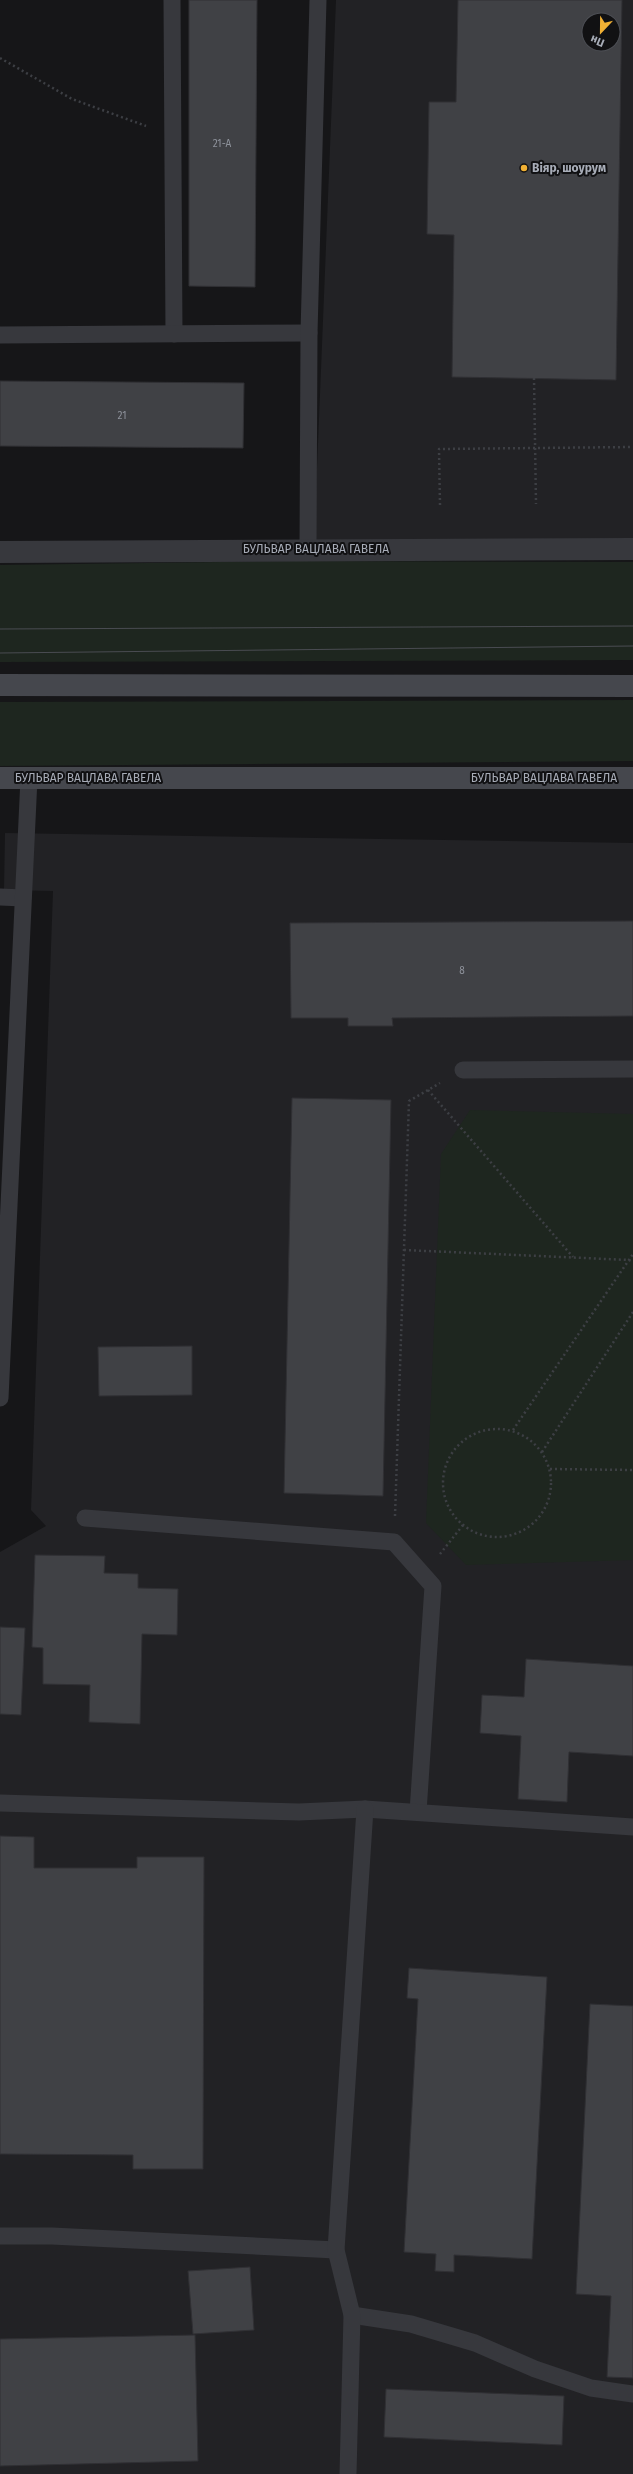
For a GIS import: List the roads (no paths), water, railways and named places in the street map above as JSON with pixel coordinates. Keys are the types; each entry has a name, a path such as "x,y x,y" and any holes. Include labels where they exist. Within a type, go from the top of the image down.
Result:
{"main road":[{"path":"0,685 633,686"},
{"name":"БУЛЬВАР ВАЦЛАВА ГАВЕЛА","path":"0,778 633,778"}],"street":[{"name":"БУЛЬВАР ВАЦЛАВА ГАВЕЛА","path":"0,552 308,549 633,549"}],"lane":[{"path":"172,0 174,334"},
{"path":"308,549 309,333 318,0"},
{"path":"0,335 309,333"},
{"path":"0,1398 29,778"},
{"path":"0,897 23,898"},
{"path":"463,1070 633,1069"},
{"path":"84,1518 394,1542 433,1586 418,1812"},
{"path":"0,1803 299,1812 364,1809 633,1827"},
{"path":"348,2474 352,2315 336,2250 364,1809"},
{"path":"0,2236 52,2236 336,2250"},
{"path":"352,2315 411,2324 475,2343 535,2369 591,2388 633,2394"}],"tram line":[{"path":"0,629 633,626"},
{"path":"0,653 633,646"}],"place":[{"name":"Віяр, шоурум","path":"524,168"}]}
